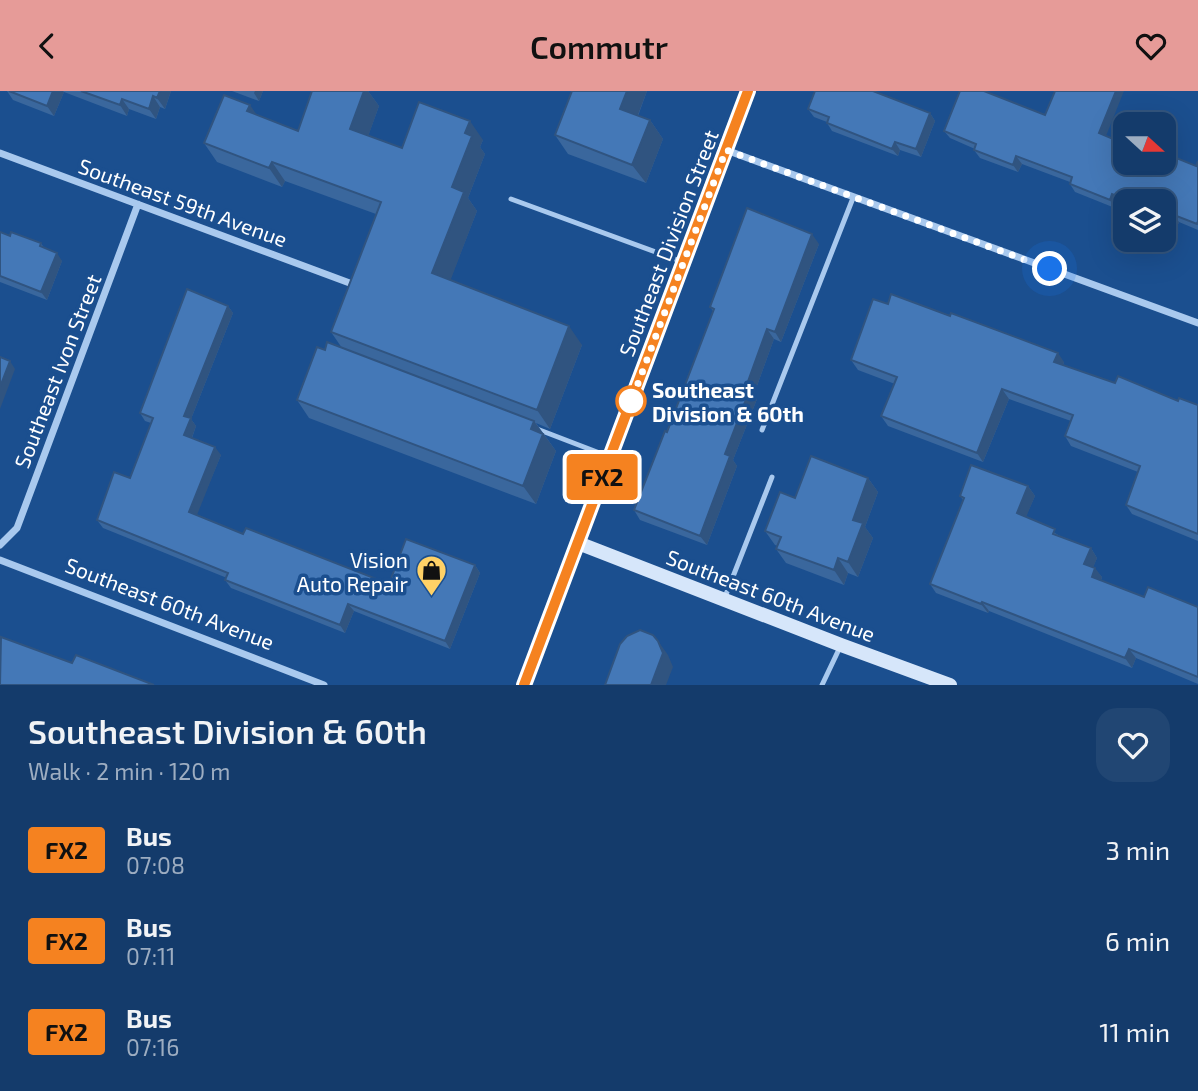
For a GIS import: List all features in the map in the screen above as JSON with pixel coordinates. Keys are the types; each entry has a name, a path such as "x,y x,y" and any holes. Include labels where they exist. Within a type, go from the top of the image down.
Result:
{"main road":[{"name":"Southeast Division Street","path":"524,685 748,91"},
{"name":"Southeast 60th Avenue","path":"578,543 950,685"}],"street":[{"path":"726,150 1198,323"},
{"name":"Southeast 59th Avenue","path":"0,153 355,285"},
{"name":"Southeast Ivon Street","path":"0,545 17,528 138,204"},
{"name":"Southeast 60th Avenue","path":"0,560 324,685"}],"lane":[{"path":"762,430 853,198"},
{"path":"511,199 683,262"},
{"path":"524,424 610,457"},
{"path":"724,600 772,477"},
{"path":"822,685 841,645"}],"building":[{"path":"9,91 53,91 47,106"},
{"path":"81,91 160,91 157,98 153,96 149,109 122,99 120,105"},
{"path":"312,91 364,91 350,129 402,148 419,102 470,121 465,133 472,136 452,187 464,192 432,273 569,326 537,410 331,332 381,202 272,162 269,168 204,143 224,95 250,105 247,111 298,131"},
{"path":"572,91 627,91 620,109 650,120 632,165 555,135"},
{"path":"815,91 873,91 930,113 916,149 895,142 892,149 827,123 829,117 808,109"},
{"path":"960,91 984,91 1045,115 1055,91 1116,91 1099,133 1113,139 1113,175 1176,175 1176,158 1196,166 1198,161 1197,224 1176,216 1176,189 1113,189 1110,200 1070,184 1072,177 1016,156 1013,165 974,150 976,144 944,131"},
{"path":"747,208 812,234 775,332 767,329 746,387 750,389 725,454 730,456 700,536 634,510 714,309 710,307"},
{"path":"0,232 10,236 11,232 41,243 40,246 57,253 41,292 0,276"},
{"path":"187,289 228,306 184,416 191,418 184,435 215,447 189,512 243,534 246,528 389,584 406,539 475,565 445,641 348,604 340,625 225,580 228,573 97,520 114,472 130,478 153,418 140,413"},
{"path":"891,294 1058,353 1054,362 1115,383 1118,376 1178,401 1179,398 1198,405 1198,534 1126,505 1140,466 1065,436 1073,415 1002,389 977,453 881,416 897,377 851,360 873,299 888,304"},
{"path":"327,342 534,421 531,429 543,434 523,486 297,400 317,347 325,350"},
{"path":"0,357 10,361 0,387"},
{"path":"811,456 868,478 853,520 863,523 848,562 838,558 834,570 776,549 781,537 765,531 780,492 795,498"},
{"path":"971,465 1028,486 1017,513 1055,529 1053,534 1091,548 1084,564 1095,568 1092,577 1144,597 1148,587 1198,607 1198,677 1129,649 1125,658 930,584 964,498 960,496"},
{"path":"640,630 653,635 663,653 651,685 605,685 620,644 627,636"},
{"path":"1,637 72,663 76,655 154,685 0,685"}],"bus line":[{"name":"FX2","path":"524,685 748,91"}],"place":[{"name":"Southeast Division & 60th","path":"631,401"},
{"name":"Vision Auto Repair","path":"431,598"}],"route":[{"path":"631,401 628,410 726,150 1050,269"}]}
